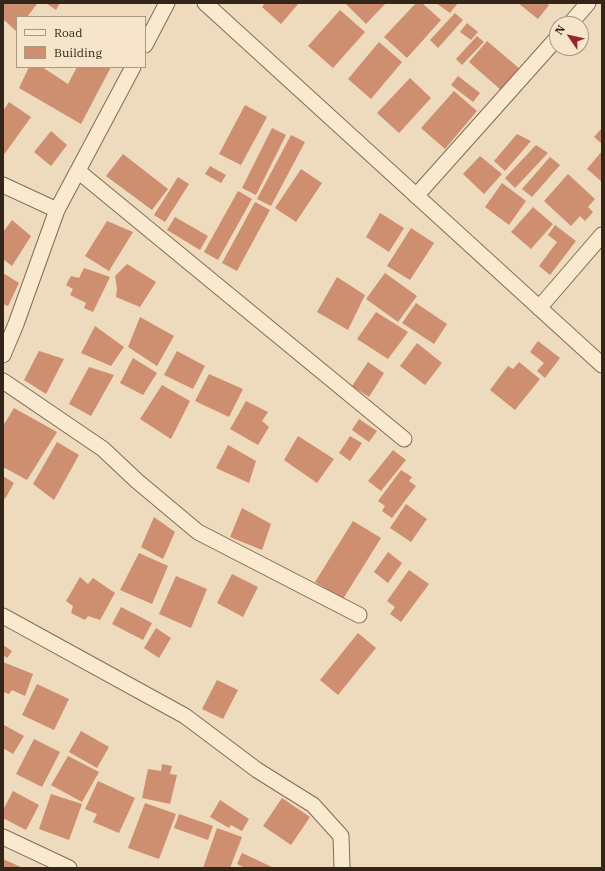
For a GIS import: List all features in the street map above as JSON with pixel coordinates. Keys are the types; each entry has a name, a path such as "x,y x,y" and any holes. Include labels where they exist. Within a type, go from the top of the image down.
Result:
{"street":[{"path":"146,43 167,3"},
{"path":"205,3 602,365"},
{"path":"577,16 588,3"},
{"path":"416,196 549,47"},
{"path":"3,355 16,324 57,210 132,68"},
{"path":"78,171 404,440"},
{"path":"3,186 57,210"},
{"path":"539,308 602,235"},
{"path":"3,381 103,449 137,481 198,532 359,615"},
{"path":"3,616 185,716 257,770 313,805 341,836 342,868"},
{"path":"3,837 69,868"}],"building":[{"path":"3,3 37,4 28,16 16,16 16,31 3,19"},
{"path":"46,3 60,3 56,10"},
{"path":"265,3 299,3 281,24 262,7"},
{"path":"345,3 386,3 366,24"},
{"path":"416,3 422,3 441,20 407,58 384,37"},
{"path":"436,3 458,3 450,13"},
{"path":"518,3 546,3 549,5 538,19"},
{"path":"340,10 365,32 333,68 308,46"},
{"path":"455,13 463,20 438,48 430,40"},
{"path":"467,23 478,32 471,40 460,32"},
{"path":"477,36 484,42 462,65 456,59"},
{"path":"487,41 520,69 501,90 469,62"},
{"path":"379,42 402,62 371,99 348,79"},
{"path":"29,68 44,68 68,84 76,68 110,68 81,124 19,88"},
{"path":"458,76 480,93 473,102 451,85"},
{"path":"410,78 431,98 399,133 377,113"},
{"path":"454,91 477,111 445,149 421,128"},
{"path":"9,102 31,117 3,156 3,111"},
{"path":"245,105 267,117 241,165 219,154"},
{"path":"272,128 286,135 256,195 242,188"},
{"path":"602,128 602,144 594,137"},
{"path":"51,131 67,145 51,166 34,152"},
{"path":"517,134 531,141 505,171 494,161"},
{"path":"291,135 305,142 271,206 257,199"},
{"path":"536,145 548,153 515,188 505,178"},
{"path":"602,151 602,182 587,169"},
{"path":"123,154 168,189 152,210 106,176"},
{"path":"480,156 502,174 484,194 463,174"},
{"path":"550,157 560,165 532,197 522,189"},
{"path":"210,166 226,175 221,183 205,174"},
{"path":"301,169 322,183 296,222 275,208"},
{"path":"568,174 595,199 588,207 593,212 585,221 580,216 571,226 544,201"},
{"path":"178,177 189,184 165,222 154,215"},
{"path":"502,183 526,201 509,225 485,207"},
{"path":"238,191 252,199 218,260 204,252"},
{"path":"255,202 270,210 237,271 222,263"},
{"path":"533,207 553,224 531,249 511,232"},
{"path":"380,213 404,228 389,252 366,237"},
{"path":"175,217 208,236 200,250 167,230"},
{"path":"12,220 31,236 12,266 3,259 3,232"},
{"path":"107,221 133,232 109,271 85,256"},
{"path":"555,225 576,241 550,275 539,266 557,242 548,235"},
{"path":"411,228 434,243 410,280 387,266"},
{"path":"127,264 156,282 140,307 116,297 117,289 115,276"},
{"path":"84,268 110,277 93,312 84,308 86,303 70,295 73,289 66,285 71,276 79,278"},
{"path":"3,273 19,283 8,306 3,304"},
{"path":"385,273 417,296 398,322 366,299"},
{"path":"337,277 365,295 348,330 317,312"},
{"path":"416,303 447,324 434,344 402,323"},
{"path":"376,312 408,332 388,359 357,339"},
{"path":"140,317 174,336 157,366 128,347"},
{"path":"95,326 124,347 111,366 81,353"},
{"path":"538,341 560,358 545,378 537,371 544,363 530,352"},
{"path":"417,343 442,363 425,385 400,366"},
{"path":"39,351 64,359 46,394 24,380"},
{"path":"177,351 205,366 193,389 164,375"},
{"path":"133,358 157,373 143,395 120,383"},
{"path":"368,362 384,373 369,397 352,386"},
{"path":"519,362 540,379 515,410 490,390 508,366 513,369"},
{"path":"89,367 114,375 91,416 69,404"},
{"path":"209,374 243,389 229,417 195,401"},
{"path":"162,385 190,401 171,439 140,419"},
{"path":"246,401 268,412 262,421 269,427 258,445 230,429"},
{"path":"14,408 57,432 27,480 3,467 3,426"},
{"path":"359,419 377,431 369,442 352,430"},
{"path":"298,436 334,459 317,483 284,460"},
{"path":"350,436 362,443 350,461 339,453"},
{"path":"57,442 79,455 54,500 33,484"},
{"path":"228,445 256,461 249,483 216,468"},
{"path":"393,450 406,460 381,491 368,481"},
{"path":"401,470 412,477 409,481 416,486 392,518 382,511 385,506 378,501"},
{"path":"3,476 14,483 5,499 3,497"},
{"path":"406,504 427,519 411,542 390,528"},
{"path":"242,508 271,524 262,550 230,537"},
{"path":"154,517 175,532 163,559 141,547"},
{"path":"353,521 381,538 343,599 315,582"},
{"path":"388,552 402,563 388,583 374,572"},
{"path":"139,553 168,566 152,604 120,590"},
{"path":"409,570 429,584 401,622 390,614 395,607 387,601"},
{"path":"232,574 258,587 243,617 217,603"},
{"path":"176,576 207,589 191,628 159,614"},
{"path":"80,577 88,584 93,578 115,593 100,620 88,616 85,620 71,613 73,606 66,601"},
{"path":"121,607 152,623 143,640 112,624"},
{"path":"156,628 171,638 159,658 144,648"},
{"path":"358,633 376,648 338,695 320,680"},
{"path":"3,645 12,651 7,658 3,655"},
{"path":"3,662 33,674 25,696 12,690 9,694 3,692"},
{"path":"217,680 238,690 223,719 202,709"},
{"path":"37,684 69,699 54,730 22,715"},
{"path":"4,725 24,736 13,754 3,748"},
{"path":"81,731 109,747 97,768 69,752"},
{"path":"34,739 60,752 42,787 16,774"},
{"path":"68,756 99,772 82,802 51,785"},
{"path":"162,764 172,766 170,774 177,775 170,804 142,798 148,769 161,771"},
{"path":"98,781 135,798 119,833 93,822 97,814 85,809"},
{"path":"13,791 39,805 26,830 3,818 3,810"},
{"path":"51,794 82,804 69,840 39,829"},
{"path":"282,798 310,817 291,845 263,826"},
{"path":"220,800 249,819 242,831 231,825 229,828 210,817"},
{"path":"145,803 176,814 159,859 128,848"},
{"path":"179,814 213,826 208,840 174,828"},
{"path":"217,828 242,837 230,868 203,868"},
{"path":"242,853 272,867 245,868 237,864"},
{"path":"3,859 23,868 3,868"}]}
